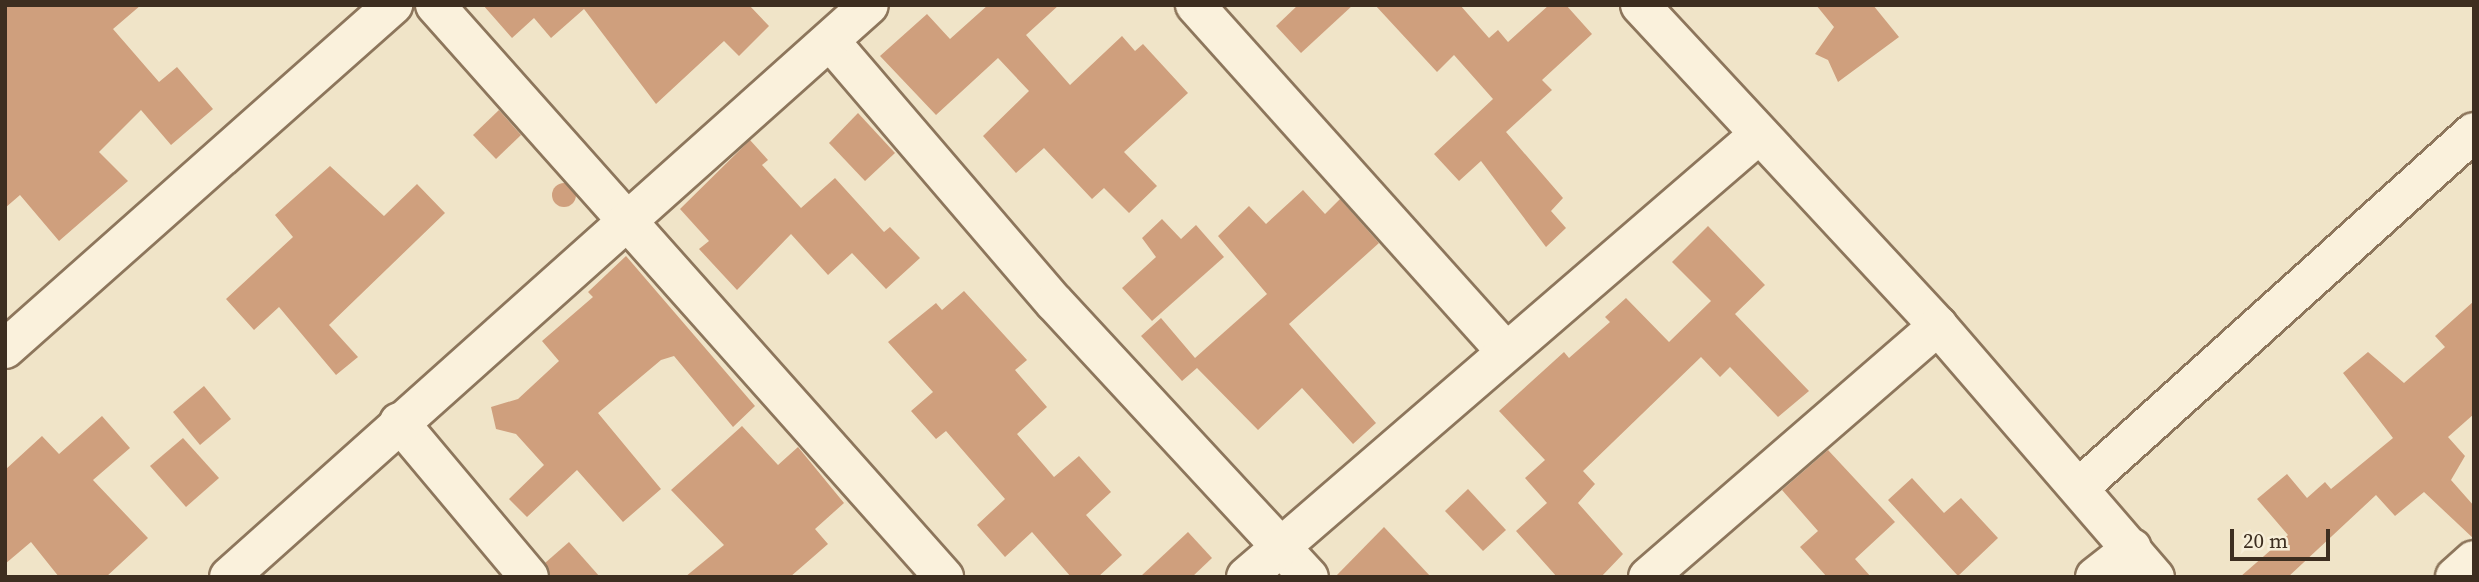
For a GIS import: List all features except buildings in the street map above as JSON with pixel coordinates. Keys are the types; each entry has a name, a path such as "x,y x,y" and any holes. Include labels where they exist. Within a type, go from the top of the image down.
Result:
{"street":[{"path":"5,349 393,5"},
{"path":"435,5 944,577"},
{"path":"229,577 399,422 869,5"},
{"path":"1195,5 1505,351"},
{"path":"1640,5 1757,136 1938,327 2143,562 2095,577"},
{"path":"830,41 1054,302 1309,577"},
{"path":"2080,487 2474,132"},
{"path":"1246,577 1757,136"},
{"path":"1648,577 1938,327"},
{"path":"399,422 529,577"},
{"path":"2455,577 2474,560"}]}
